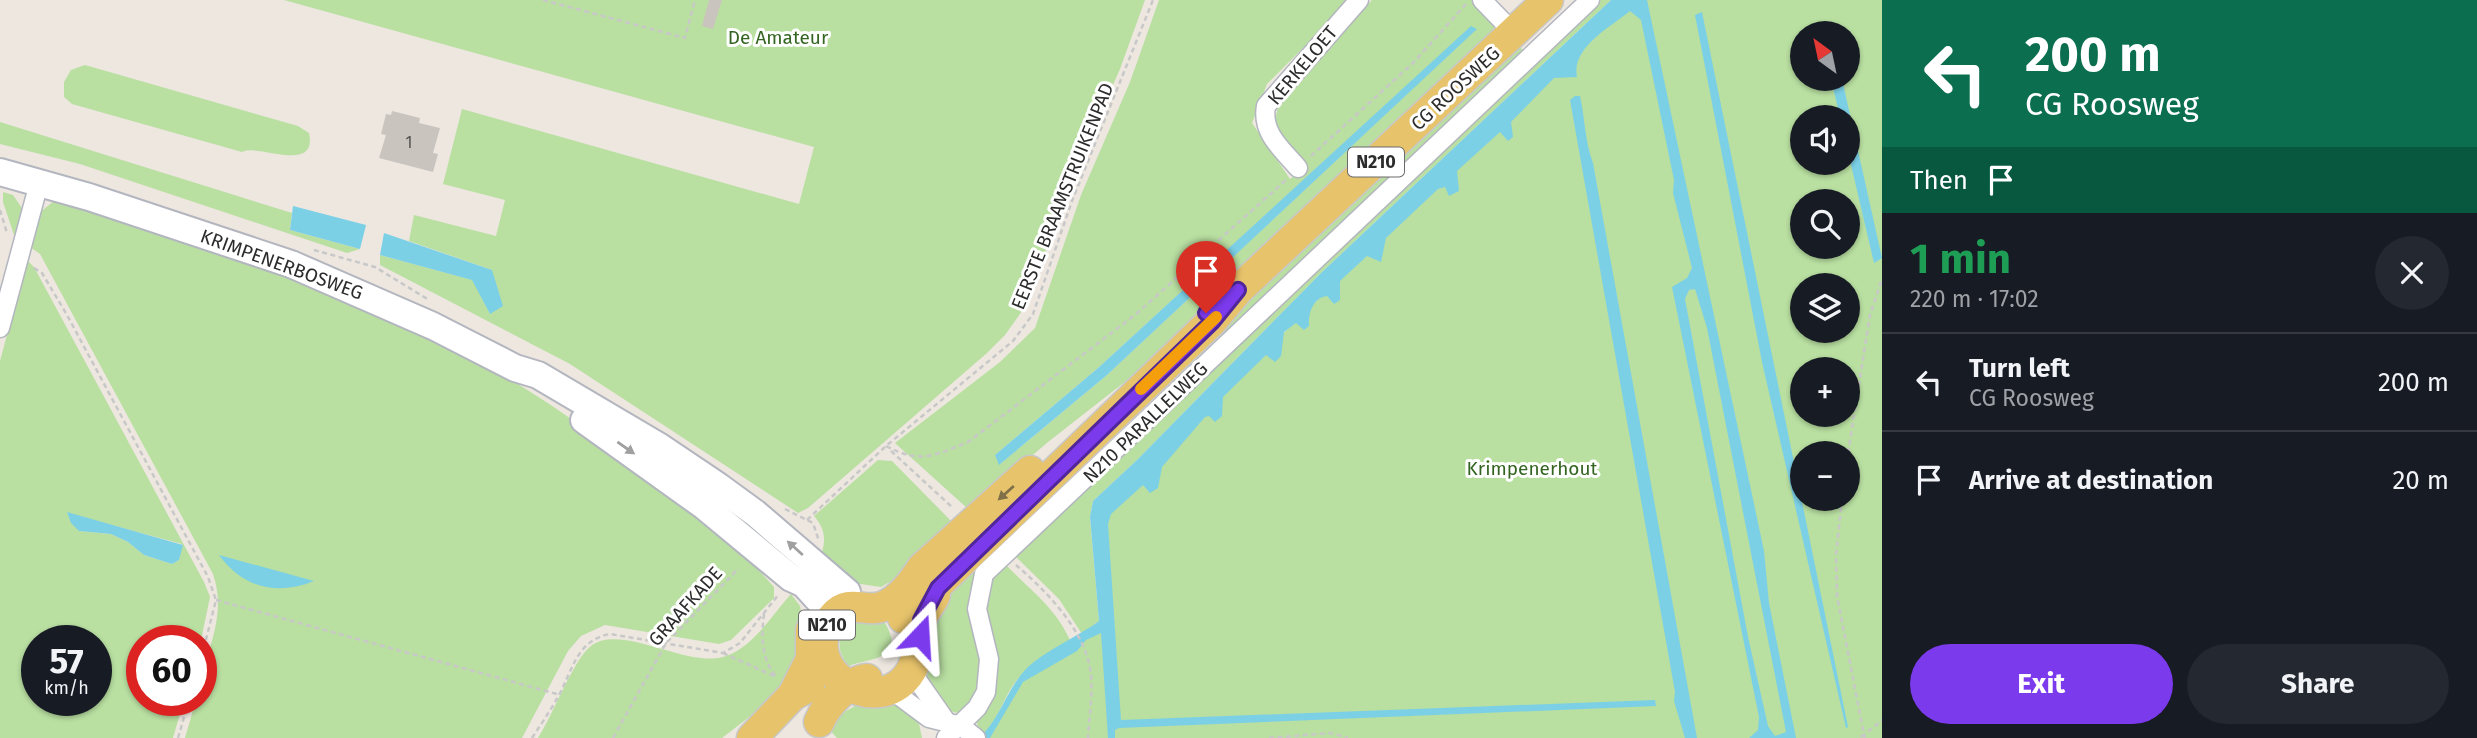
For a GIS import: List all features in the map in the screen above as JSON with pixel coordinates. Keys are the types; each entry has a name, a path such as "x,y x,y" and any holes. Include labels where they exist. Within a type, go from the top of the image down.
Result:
{"main road":[{"name":"CG ROOSWEG","path":"898,611 930,578 1212,322 1238,290 1548,0"},
{"name":"KRIMPENERBOSWEG","path":"0,172 303,269 433,326 515,368 660,472 791,579 804,584 830,608"},
{"name":"KRIMPENERBOSWEG","path":"515,368 538,375 660,447 755,513 830,608"},
{"name":"CG ROOSWEG","path":"898,611 905,575 930,578"},
{"name":"N210","path":"752,738 779,686 865,675 920,645 898,611 866,591 830,608 811,629 865,675"},
{"path":"810,730 831,718 865,675"}],"street":[{"name":"KERKELOET","path":"1298,169 1269,134 1264,120 1266,106 1359,0"},
{"path":"1482,0 1514,33"},
{"name":"N210 PARALLELWEG","path":"960,731 986,692 989,676 977,609 984,573 1590,0"},
{"path":"0,328 38,183"},
{"path":"865,675 929,718 960,731"},
{"path":"865,675 960,731"}],"path":[{"path":"543,0 685,38 695,0"},
{"name":"EERSTE BRAAMSTRUIKENPAD","path":"807,520 886,446 1013,341 1032,314 1072,201 1153,0"},
{"path":"886,446 909,459 945,452 968,442 1135,315 1298,169 1351,116 1414,62 1470,0"},
{"path":"0,209 8,236"},
{"path":"19,256 41,273 67,315 208,577 216,600 210,625"},
{"path":"1849,441 1870,315 1882,279"},
{"path":"886,446 961,515"},
{"path":"1841,511 1836,555 1837,596 1865,736"},
{"path":"1009,559 1041,588 1075,633 1087,655 1091,672 1088,738"},
{"name":"GRAAFKADE","path":"613,738 666,643 739,568"},
{"path":"216,600 559,695"},
{"path":"723,653 740,643 764,611 761,641 768,666 779,686"},
{"path":"532,738 559,695 578,654 599,636 610,634 723,653 779,686"},
{"path":"178,738 184,716"},
{"path":"1857,738 1865,736 1882,720"},
{"path":"1269,738 1331,733 1348,738"}],"green space":[{"name":"De Amateur","path":"284,0 1145,0 1120,69 1068,187 1027,304 1005,335 987,353 808,508 798,513 570,364 380,265 380,255 473,280 490,314 492,270 409,241 414,215 496,236 505,200 443,184 462,109 799,204 814,147"},
{"path":"1159,0 1351,0 1267,84 1252,123 1290,179 1305,167 1274,125 1280,98 1372,0 1475,0 1499,24 1498,34 1126,381 1048,442 971,508 967,508 895,443 1000,362 1035,328 1081,195 1130,82","holes":["1471,27 1476,29 1107,375 1000,464 995,455 1098,368"]},
{"path":"1598,0 1611,0 1321,273 1138,459 1093,501 1090,518 1099,621 1082,634 1059,599 1013,554"},
{"name":"Krimpenerhout","path":"1625,0 1882,0 1882,738 983,738 996,724 1019,682 1108,625 1102,510"},
{"path":"1516,43 1526,53 1009,540 1006,538 1246,297"},
{"path":"85,65 298,126 309,133 309,146 296,155 250,150 242,152 72,104 64,97 64,82 71,70"},
{"path":"0,122 292,213 290,230 360,249 347,253 80,164 0,144"},
{"path":"3,192 13,195 24,211 16,241 3,202"},
{"path":"54,201 74,202 191,241 365,306 476,360 557,409 744,554 774,587 774,598 731,640 719,644 605,625 581,636 568,651 522,738 185,738 191,716 217,716 215,625 218,607 213,574 40,254 30,247 39,213"},
{"path":"27,260 34,267 204,582 210,597 204,625 126,625 126,716 179,716 173,738 0,738 0,361","holes":["67,513 182,544 179,560 172,564 144,555 128,542 111,534 79,531"]},
{"path":"878,460 892,461 955,525 893,580 881,587 847,582 819,561 824,537 814,516"},
{"path":"980,564 983,567 970,614 981,655 981,672 971,703 958,713 946,708 924,682 926,640 929,626 941,603"},
{"path":"1005,564 1049,608 1070,640 1040,659 1020,677 982,736 976,721 987,703 980,609 985,583"},
{"path":"791,594 800,606 804,627 799,663 771,700 722,738 538,738 570,675 591,646 604,640 620,639 694,657 711,659 726,656 754,638"},
{"path":"855,623 885,623 891,635 889,651 875,659 849,666 842,655 840,642 844,631"},
{"path":"862,702 896,702 918,719 922,738 837,738 827,727"}],"water":[{"path":"1611,0 1647,0 1764,551 1769,603 1796,738 1749,738 1758,730 1759,717 1672,287 1687,278 1692,268 1673,193 1674,180 1641,20 1630,11 1586,48 1580,57 1577,77 1554,78 1511,122 1513,137 1508,141 1500,132 1457,171 1459,191 1449,196 1445,187 1438,189 1386,238 1381,262 1367,256 1340,281 1340,300 1334,304 1327,296 1322,297 1312,307 1309,326 1304,330 1296,323 1284,332 1281,356 1275,362 1266,355 1223,397 1222,416 1215,422 1209,416 1205,417 1162,467 1158,488 1150,493 1143,485 1111,514 1108,524 1121,720 1655,700 1656,706 1119,728 1115,730 1115,738 1108,738 1101,633 1086,640 1077,651 1023,682 990,738 979,738 1025,670 1042,656 1099,621 1090,517 1093,501 1138,459 1321,273","holes":["1695,289 1707,328 1786,732 1775,736 1768,726 1748,637 1685,299 1689,290"]},
{"path":"1702,12 1790,443 1790,484 1762,362 1695,15"},
{"path":"1471,26 1477,29 1107,375 999,465 995,455 1098,368"},
{"path":"1834,91 1845,91 1848,105 1837,105"},
{"path":"1580,96 1593,163 1697,738 1685,738 1674,701 1675,692 1570,100"},
{"path":"1860,160 1882,258 1874,263 1860,203 1860,189 1857,189 1853,175 1860,175"},
{"path":"293,206 366,225 360,249 290,230"},
{"path":"384,233 492,270 503,306 490,314 472,280 380,255"},
{"path":"1796,511 1804,511 1848,727 1846,728"},
{"path":"67,512 183,545 179,560 172,564 144,555 128,542 111,534 79,531 71,523"},
{"path":"219,555 314,581 287,588 262,586 239,575"}],"building":[{"path":"709,0 722,0 713,29 702,26"},
{"path":"392,111 420,118 419,123 440,128 433,153 438,154 433,172 379,158 386,135 381,134 386,114 391,115"}],"slow traffic":[{"path":"1141,389 1216,317"}],"route":[{"path":"920,636 921,620 938,588 1212,322 1238,290 1206,313"}]}
